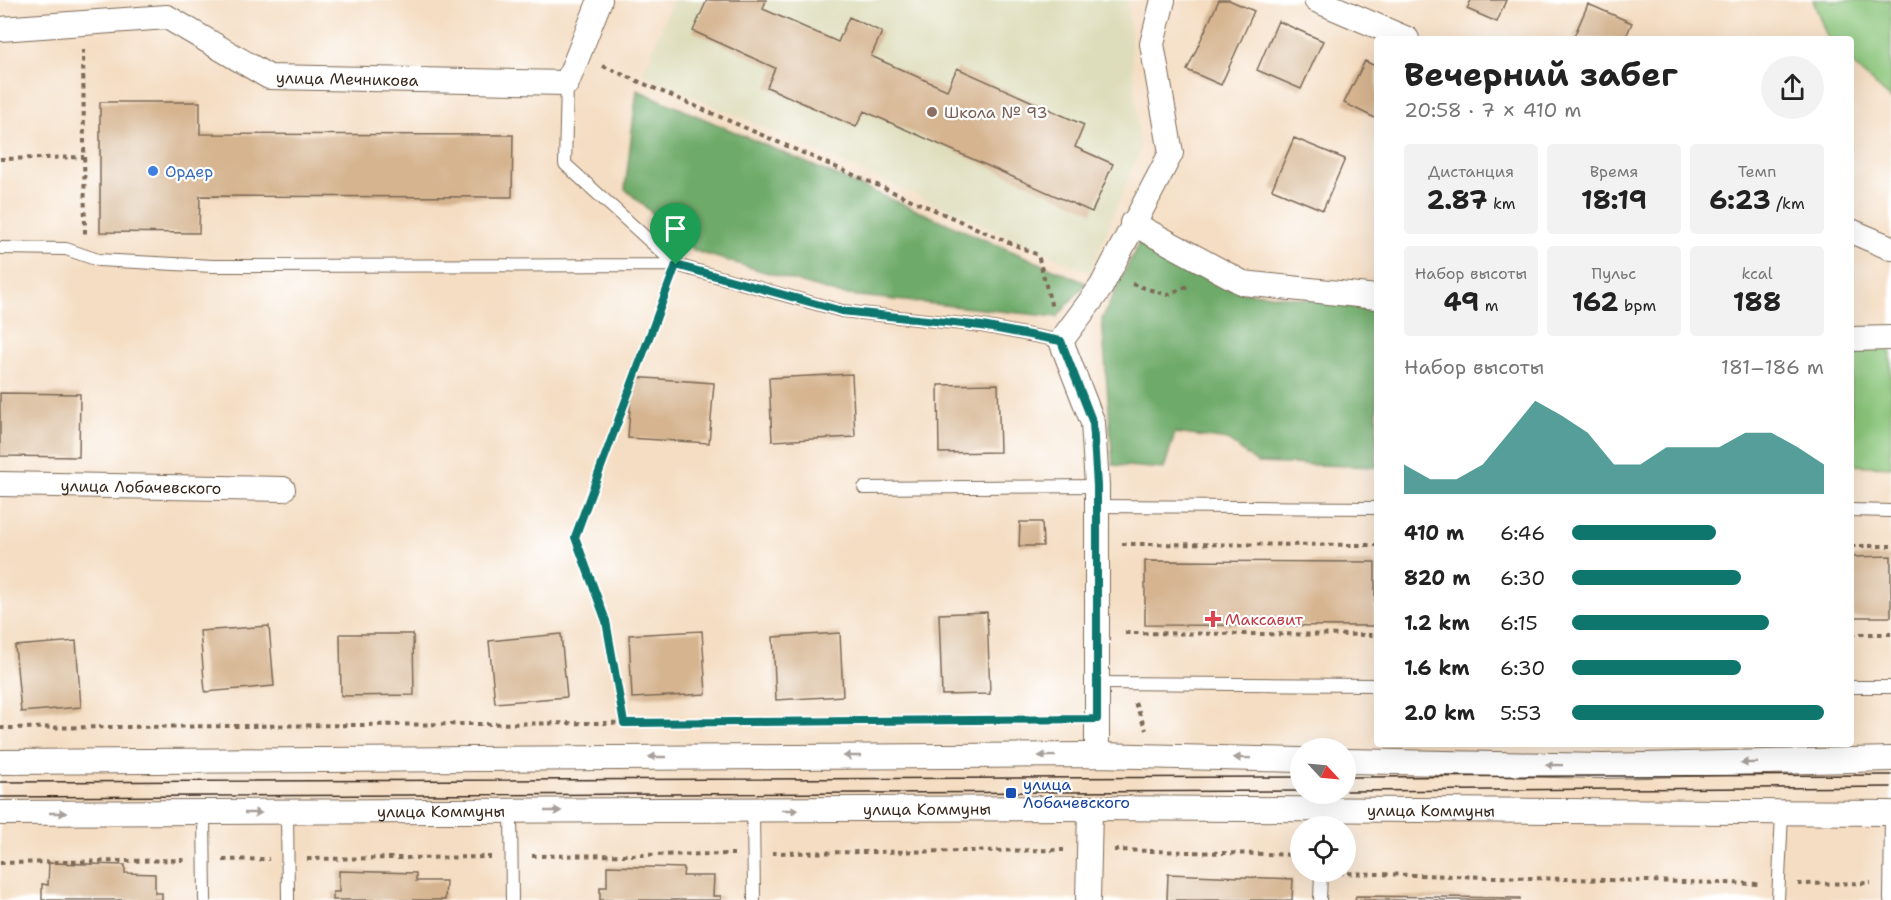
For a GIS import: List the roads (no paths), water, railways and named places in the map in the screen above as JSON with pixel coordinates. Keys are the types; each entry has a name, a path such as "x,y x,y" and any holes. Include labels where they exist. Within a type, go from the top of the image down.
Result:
{"street":[{"path":"567,83 600,0"},
{"path":"1097,755 1097,496 1093,423 1061,341 1107,275 1132,223 1171,153 1152,44 1163,0"},
{"path":"1316,0 1400,36"},
{"name":"улица Мечникова","path":"0,30 167,17 269,77 567,83"},
{"path":"1132,223 1243,283 1374,297"},
{"path":"1854,232 1891,248"},
{"path":"1854,339 1891,338"},
{"name":"улица Лобачевского","path":"0,484 283,489"},
{"path":"0,762 1097,755 1290,760"},
{"path":"1356,761 1603,766 1891,759"},
{"path":"1088,900 1090,808"},
{"name":"улица Коммуны","path":"0,813 1090,808 1290,817"},
{"name":"улица Коммуны","path":"1356,818 1891,813"}],"lane":[{"path":"567,83 565,164 676,265"},
{"path":"0,248 66,249 98,260 213,266 676,265 842,311 982,326 1061,341"},
{"path":"864,488 1374,508"},
{"path":"1854,510 1891,511"},
{"path":"1097,683 1374,685"},
{"path":"1854,687 1891,687"},
{"path":"753,810 754,900"},
{"path":"511,811 512,900"},
{"path":"204,813 205,900"},
{"path":"287,813 288,900"},
{"path":"1778,900 1782,813"},
{"path":"1890,900 1891,813"},
{"path":"1320,900 1321,882"}],"tram line":[{"path":"1356,777 1891,775"},
{"path":"0,782 1290,777"},
{"path":"1356,791 1891,787"},
{"path":"0,797 1290,791"}],"place":[{"name":"Школа № 93","path":"932,112"},
{"name":"Ордер","path":"153,171"},
{"name":"Максавит","path":"1213,619"},
{"name":"улица Лобачевского","path":"1011,793"}]}
